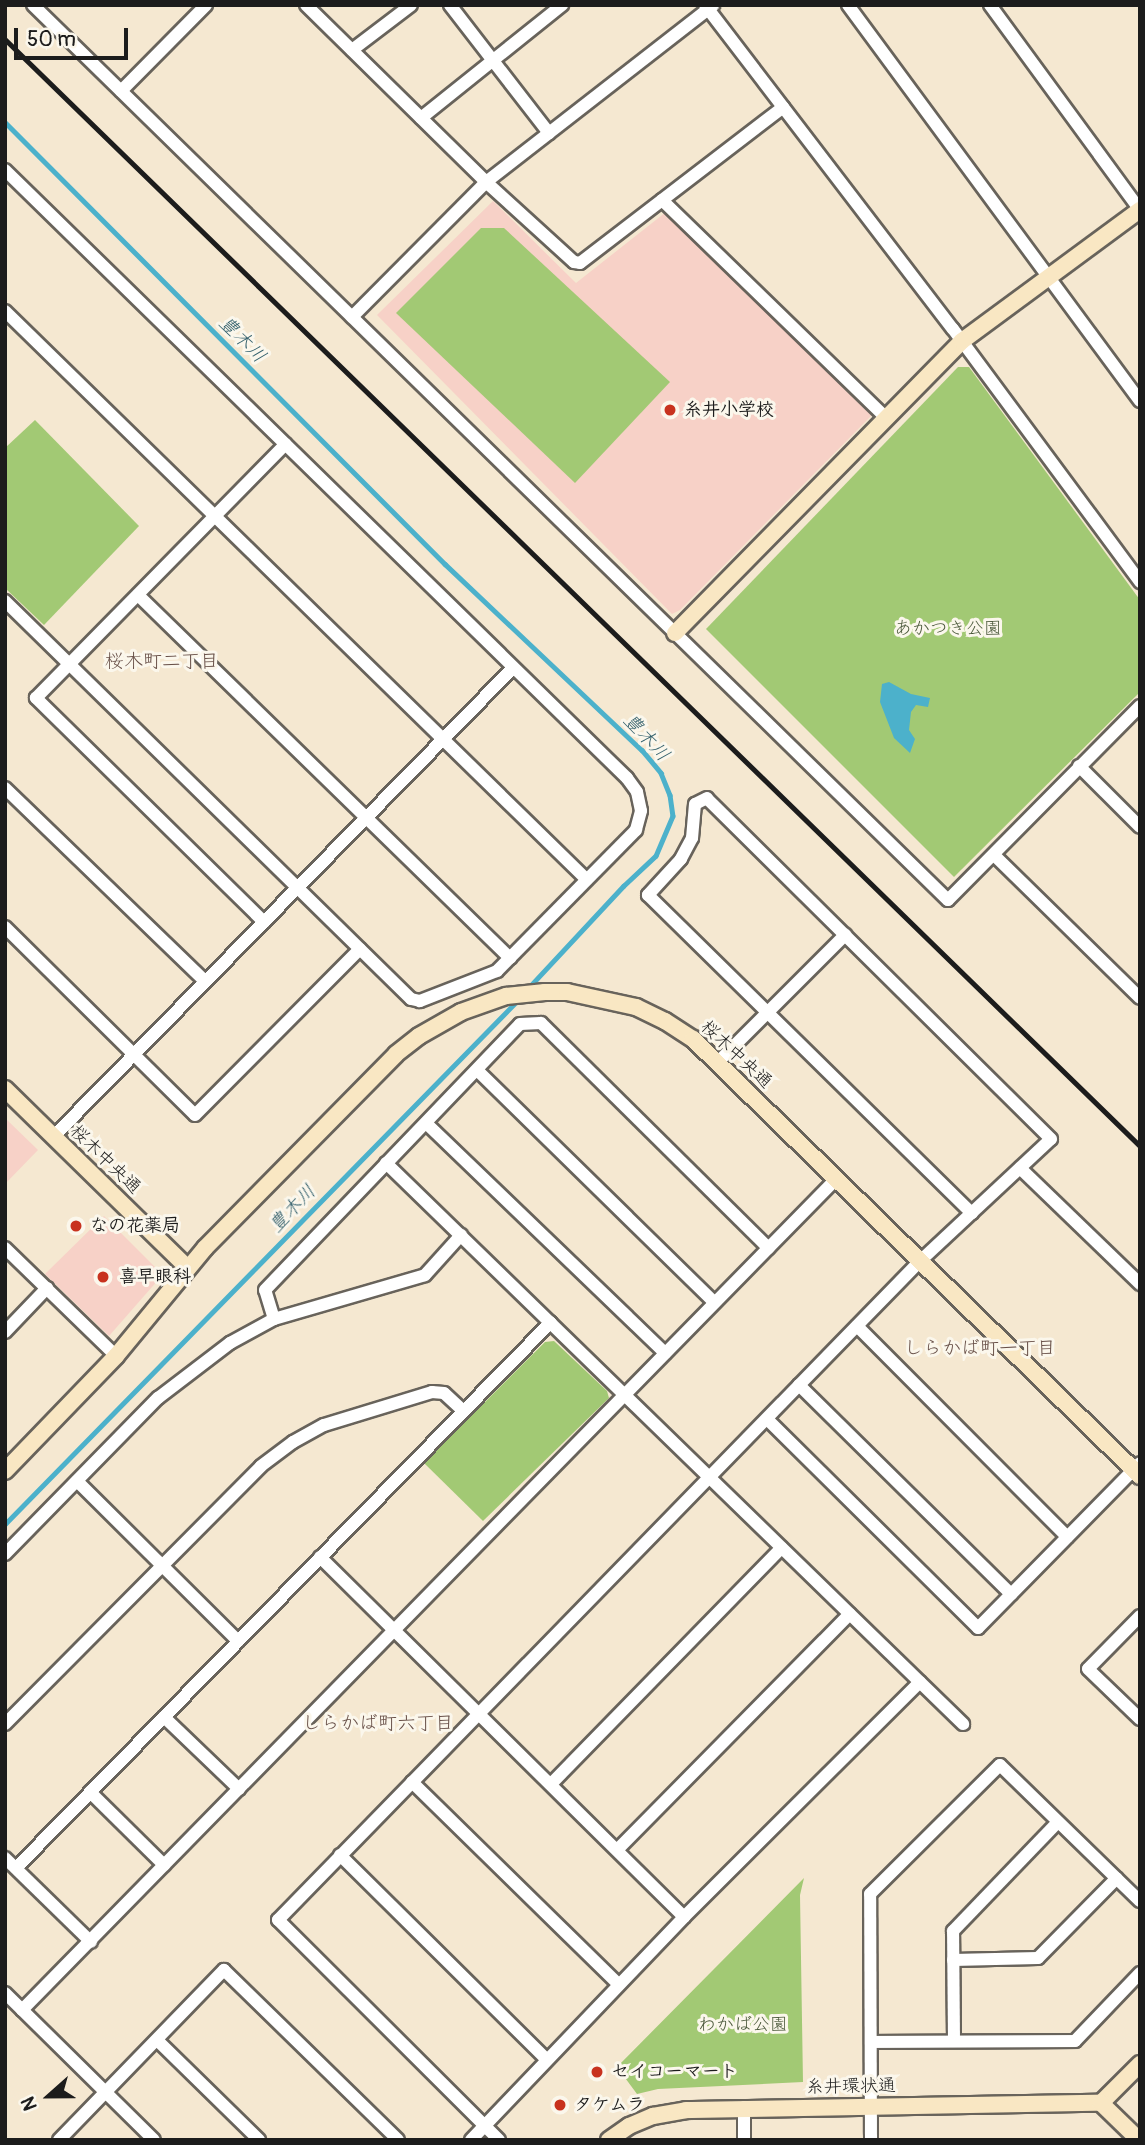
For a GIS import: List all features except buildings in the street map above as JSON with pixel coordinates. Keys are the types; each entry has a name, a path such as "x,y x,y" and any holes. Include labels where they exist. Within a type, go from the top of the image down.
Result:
{"street":[{"path":"33,5 948,900 1140,706"},
{"path":"121,91 206,5"},
{"path":"306,5 486,182 574,262 580,263 783,107"},
{"path":"352,50 411,5"},
{"path":"450,5 550,133"},
{"path":"421,118 562,5"},
{"path":"848,5 1140,401"},
{"path":"676,633 962,341 1140,210 990,5"},
{"path":"352,317 486,182 709,7 962,341 1140,582"},
{"path":"5,170 627,778 637,792 641,811 636,830 496,971 420,1001 411,999 5,601"},
{"path":"662,200 885,417"},
{"path":"5,311 586,879"},
{"path":"264,922 36,698 286,444"},
{"path":"138,595 510,958"},
{"path":"53,1136 513,668"},
{"path":"1079,766 1140,827"},
{"path":"5,788 205,981"},
{"path":"499,2140 278,1920 919,1262 972,1213 1051,1139 707,797 695,804 692,838 681,859 648,895 972,1213"},
{"path":"994,855 1140,999"},
{"path":"5,927 195,1115 359,949"},
{"path":"718,1062 845,936"},
{"name":"桜木中央通","path":"5,1089 188,1268 396,1054 419,1036 461,1012 506,996 567,992 636,1007 666,1021 693,1039 718,1062 919,1262 1138,1470"},
{"path":"275,1320 265,1290 520,1024 541,1023 768,1248"},
{"path":"477,1070 715,1302"},
{"path":"426,1123 665,1353"},
{"path":"386,1163 963,1724"},
{"path":"1020,1168 1140,1284"},
{"path":"22,2010 836,1179"},
{"path":"5,1554 158,1398 230,1343 275,1320 425,1275 461,1235"},
{"path":"5,1248 116,1356"},
{"path":"5,1471 116,1356 188,1268"},
{"path":"5,1332 47,1288"},
{"path":"16,1868 551,1322"},
{"path":"857,1326 1067,1537"},
{"path":"799,1385 1011,1594"},
{"path":"5,1724 261,1466 293,1442 324,1425 432,1392 444,1392 463,1412"},
{"path":"767,1419 978,1628 1067,1537 1138,1470"},
{"path":"77,1481 238,1641"},
{"path":"551,1784 781,1548"},
{"path":"320,1557 684,1917"},
{"path":"618,1849 850,1614"},
{"path":"1140,1616 1088,1669 1140,1719"},
{"path":"471,2140 618,1984 920,1682"},
{"path":"164,1717 239,1789"},
{"path":"872,2140 870,1894 1000,1765 1140,1901"},
{"path":"412,1782 618,1984"},
{"path":"90,1792 164,1865"},
{"path":"954,2040 953,1931 1058,1822"},
{"path":"340,1855 547,2060"},
{"path":"5,1858 91,1941"},
{"path":"953,1960 1038,1958 1117,1878"},
{"path":"59,2140 224,1970 398,2140"},
{"path":"871,2042 1075,2041 1140,1973"},
{"path":"5,1993 154,2140"},
{"path":"157,2040 259,2140"},
{"path":"1139,2140 1101,2103 1140,2064"},
{"name":"糸井環状通","path":"609,2140 629,2126 653,2116 686,2110 1101,2103"},
{"path":"744,2107 744,2140"}],"shaded area":[{"name":"糸井小学校","path":"493,201 576,283 666,212 873,414 680,610 672,614 377,315"},
{"path":"5,1118 38,1150 5,1184"},
{"name":"喜早眼科","path":"104,1216 157,1269 159,1279 109,1336 45,1274"}],"green space":[{"path":"481,228 504,228 670,382 575,483 396,313"},
{"name":"あかつき公園","path":"958,367 969,367 1140,600 1140,692 954,877 706,629"},
{"path":"35,420 139,526 44,625 5,588 5,448"},
{"path":"554,1341 607,1391 609,1398 483,1521 424,1463 545,1342"},
{"name":"わかば公園","path":"804,1878 800,1895 803,2082 658,2089 637,2094 617,2067"}],"water":[{"path":"889,682 911,694 930,698 928,707 916,705 911,712 909,730 915,739 910,753 894,738 880,702 882,684"}],"waterway":[{"name":"豊木川","path":"5,122 445,564 642,750 661,773 670,795 673,816 656,856 624,886 529,988"},
{"name":"豊木川","path":"5,1524 519,999"}],"railway":[{"path":"5,39 1140,1146"}],"place":[{"name":"糸井小学校","path":"670,410"},
{"name":"なの花薬局","path":"76,1226"},
{"name":"喜早眼科","path":"103,1277"},
{"name":"セイコーマート","path":"597,2072"},
{"name":"タケムラ","path":"560,2105"}],"district":[{"name":"桜木町二丁目","path":"162,662"},
{"name":"しらかば町一丁目","path":"980,1349"},
{"name":"しらかば町六丁目","path":"378,1724"}]}
